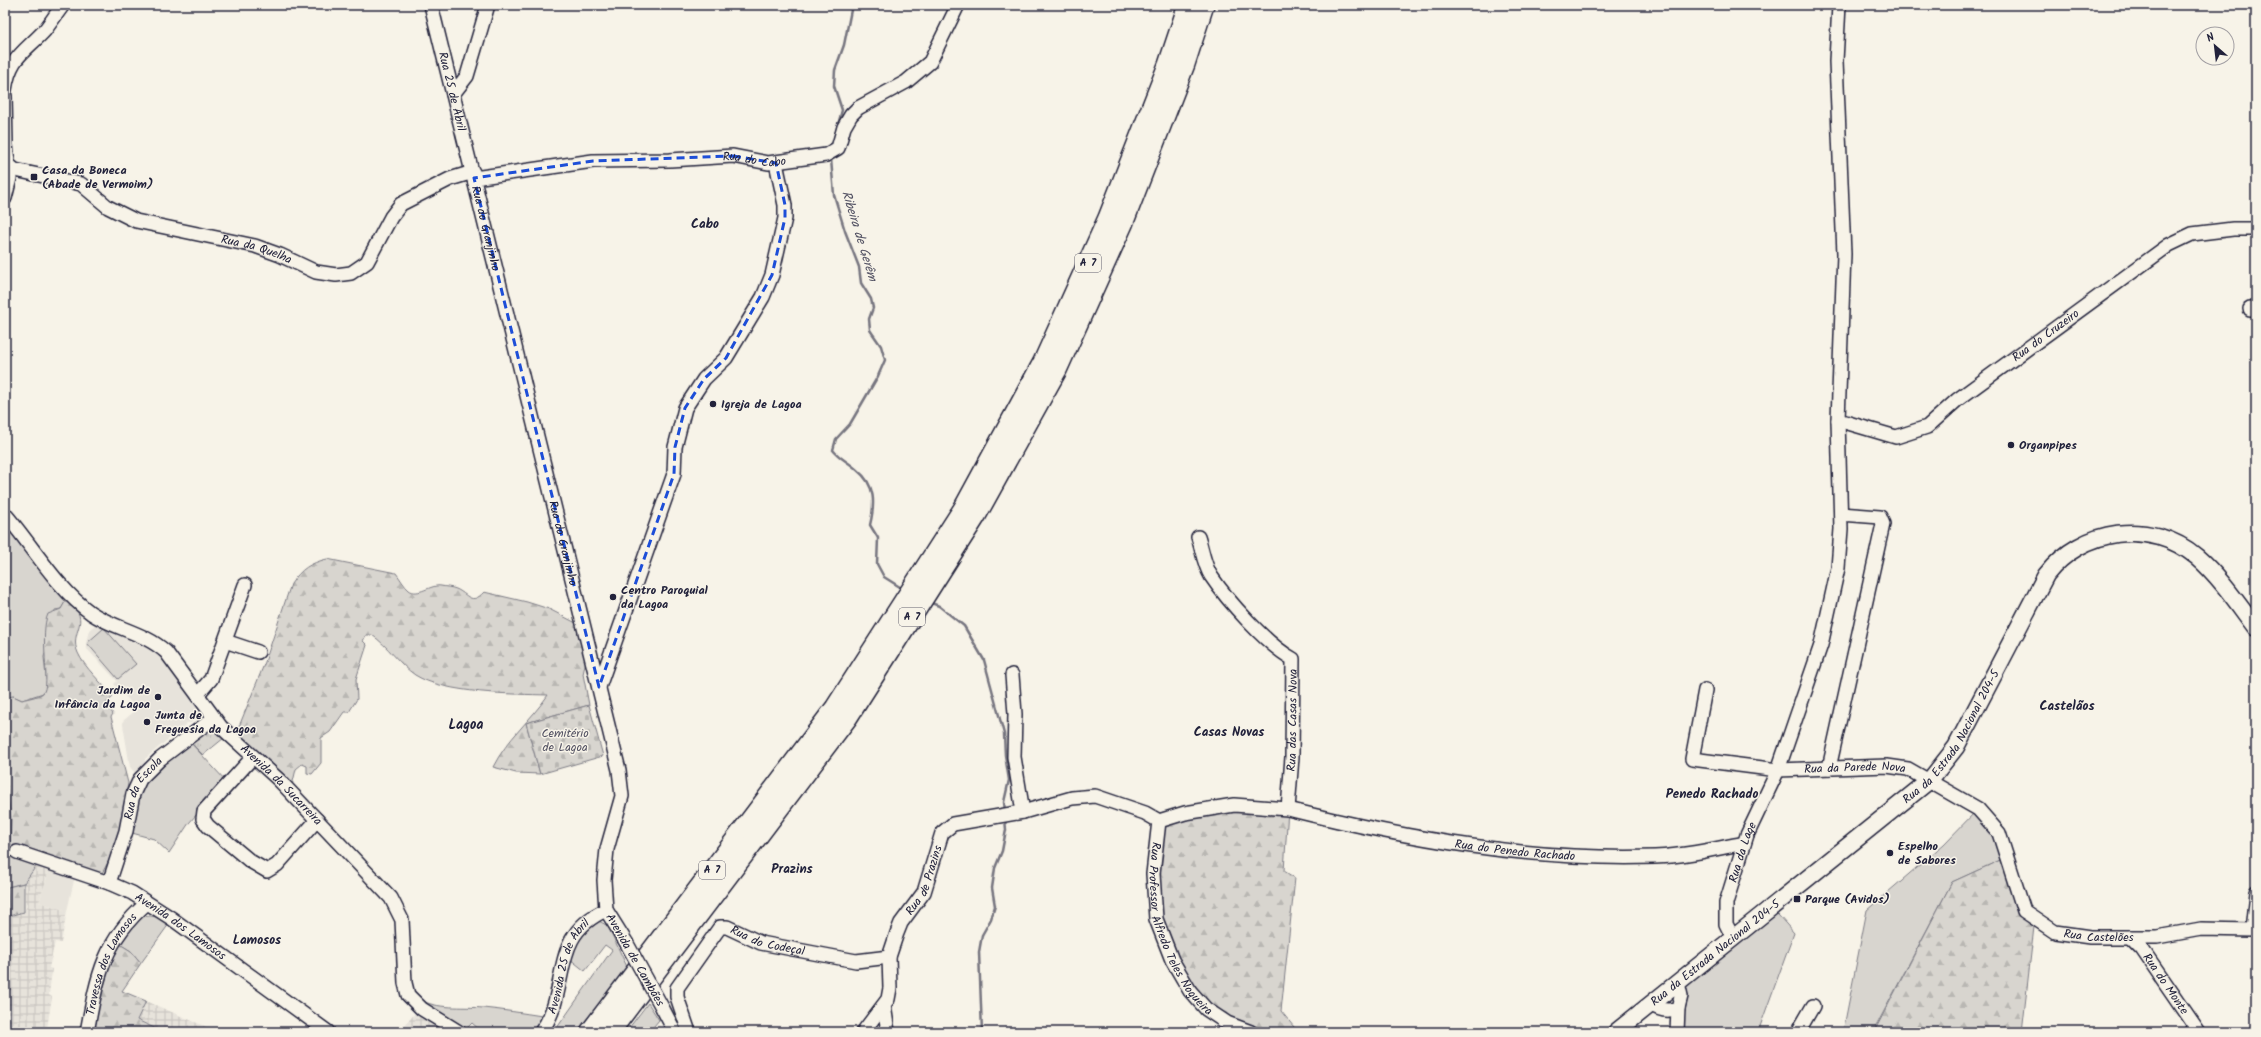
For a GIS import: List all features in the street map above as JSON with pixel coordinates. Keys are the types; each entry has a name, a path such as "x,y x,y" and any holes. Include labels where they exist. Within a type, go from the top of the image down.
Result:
{"highway":[{"name":"A 7","path":"969,512 1043,362 1108,218 1168,65 1188,5"},
{"name":"A 7","path":"610,1032 841,713 969,512 1057,370 1123,224 1186,64 1204,5"},
{"name":"A 7","path":"590,1032 841,713"}],"main road":[{"name":"Rua da Estrada Nacional 204-5","path":"1616,1032 1930,780 1956,748 2046,575 2062,558 2090,541 2114,533 2137,532 2162,537 2179,545 2205,565 2256,628"}],"street":[{"path":"5,90 9,69 15,58 45,29 64,5"},
{"name":"Rua 25 de Abril","path":"431,5 474,175"},
{"path":"453,94 467,76 488,5"},
{"name":"Rua do Cabo","path":"474,175 593,161 670,160 733,156 760,162 776,163 833,153 838,148 851,115 858,108 901,86 930,62 958,5"},
{"name":"Rua da Lage","path":"1733,938 1726,924 1726,903 1744,843 1778,770 1822,645 1838,568 1841,514 1838,420 1844,254 1836,60 1839,5"},
{"path":"5,96 7,164 10,178 5,198"},
{"path":"599,687 674,474 675,447 685,408 704,379 726,358 762,297 772,275 785,218 776,163"},
{"name":"Rua da Quelha","path":"7,164 15,170 81,184 108,207 136,221 255,246 280,255 316,272 336,275 351,273 367,262 401,204 424,191 474,175"},
{"name":"Rua do Granjinho","path":"474,175 622,787 620,803 607,849 604,880 606,910"},
{"name":"Rua do Cruzeiro","path":"1838,420 1896,437 1927,427 1957,400 2169,246 2192,234 2233,229 2256,229"},
{"name":"Avenida da Sucarreira","path":"5,514 79,603 104,620 155,643 166,652 214,718 252,757 279,780 391,898 398,908 402,920 404,983 408,995 422,1009 459,1032"},
{"path":"1829,768 1883,524 1880,517 1841,514"},
{"name":"Rua das Casas Nova","path":"1198,537 1210,575 1250,622 1281,652 1293,659 1292,757 1288,809"},
{"path":"198,694 212,679 245,585"},
{"path":"225,641 258,652"},
{"path":"1012,675 1015,714 1014,757 1023,812"},
{"name":"Rua da Parede Nova","path":"1705,690 1692,759 1778,770 1887,766 1908,769 1930,780"},
{"name":"Rua da Escola","path":"109,883 126,830 133,794 140,779 171,750 214,718"},
{"path":"252,757 204,811 203,819 208,826 250,861 266,871 277,865 317,820"},
{"name":"Rua Castelões","path":"1930,780 1978,809 1999,833 2024,910 2055,932 2090,937 2156,937 2201,929 2252,930 2256,892"},
{"name":"Rua de Prazins","path":"884,1005 890,994 889,957 901,924 924,892 942,833 953,824 1023,812 1072,798 1094,796 1145,813 1159,821"},
{"path":"1159,821 1186,813 1234,805 1288,809"},
{"name":"Rua do Penedo Rachado","path":"1288,809 1349,824 1515,853 1656,857 1703,852 1744,843"},
{"name":"Rua Professor Alfredo Teles Nogueira","path":"1159,821 1153,874 1156,919 1172,960 1190,991 1206,1008 1227,1023 1251,1032"},
{"name":"Avenida dos Lamosos","path":"17,852 109,883 132,893 328,1032"},
{"name":"Travessa dos Lamosos","path":"87,1032 98,977 103,962 131,918 147,903"},
{"name":"Avenida de Cambães","path":"606,910 626,942 675,1032"},
{"name":"Avenida 25 de Abril","path":"541,1032 556,1000 568,945 586,922 606,910"},
{"name":"Rua do Codeçal","path":"688,1032 677,997 678,988 720,927 728,927 761,943 856,961 889,957"},
{"name":"Rua do Monte","path":"2130,937 2142,949 2199,1032"},
{"path":"1677,1032 1680,996 1678,983"},
{"path":"1651,1004 1659,1010 1670,1011 1678,1008"},
{"path":"863,1032 884,1005"},
{"path":"884,1005 888,1032"},
{"path":"1798,1032 1814,1006"}],"highlighted area":[{"path":"733,156 776,163 785,205 785,218 772,275 726,358 704,379 685,408 675,447 674,474 599,687 474,178 593,161"}],"shaded area":[{"name":"Jardim de Infância da Lagoa","path":"95,625 143,642 155,650 202,711 191,723 187,723 145,759 145,764 135,773 130,767 123,721 137,709 114,684 117,681 87,649 86,643 89,630"},
{"path":"37,865 50,868 39,902 67,911 61,943 55,942 49,968 52,969 49,995 52,997 47,1028 80,1028 81,1032 5,1032 5,990 10,990 9,916 21,914 26,908 24,883"},
{"path":"50,868 75,876 67,911 39,902"},
{"path":"146,1001 218,1032 163,1032 137,1020"},
{"path":"416,1012 453,1032 399,1032"}],"green space":[{"path":"5,521 69,601 65,602 61,609 55,610 44,657 47,687 43,693 22,700 13,696 5,709"},
{"path":"327,559 396,573 405,586 413,592 437,586 450,587 473,599 480,596 484,592 527,602 549,609 578,624 587,656 583,674 589,705 526,723 540,774 516,773 493,767 505,747 548,695 480,692 444,686 428,681 409,671 378,639 372,635 366,635 363,641 367,645 356,679 357,699 349,712 344,712 330,732 321,738 321,763 312,774 307,773 307,766 302,764 296,769 292,786 236,734 265,662 291,584 298,574 306,567"},
{"path":"69,601 79,615 80,621 76,639 78,653 89,670 113,697 106,703 113,714 111,717 128,783 118,844 101,875 15,848 10,850 11,819 5,774 6,702 8,697 13,696 22,700 43,693 46,681 45,634 48,614 61,609 65,602"},
{"path":"104,628 136,664 118,679 87,643"},
{"name":"Cemitério de Lagoa","path":"589,705 603,756 540,774 526,723"},
{"path":"207,730 212,730 224,738 203,755 189,741"},
{"path":"189,741 226,781 189,823 169,853 154,839 132,833 137,798 144,782"},
{"path":"5,774 11,819 10,855 37,865 24,883 8,887 10,990 5,990"},
{"path":"1288,809 1284,871 1295,878 1281,1011 1298,1032 1251,1032 1206,1009 1156,919 1159,821 1185,813"},
{"path":"1978,809 2007,857 1952,882 1873,1032 1843,1032 1867,910 1944,844"},
{"path":"2007,857 2024,910 2035,918 2022,1032 1874,1032 1952,882"},
{"path":"24,883 24,912 9,916 8,887"},
{"path":"1771,907 1794,933 1758,1032 1677,1032 1680,990"},
{"path":"140,917 158,917 169,924 141,963 131,951 118,943"},
{"path":"599,921 608,926 628,969 581,1032 554,1032 612,950 605,945 585,971 570,959 580,937"},
{"path":"118,943 131,951 141,963 122,991 146,1001 137,1020 163,1032 94,1032 103,979"},
{"path":"419,999 434,1005 483,1008 542,1016 534,1032 479,1032 480,1030 472,1023 464,1031 430,1009"},
{"path":"648,1003 659,1020 649,1032 626,1032"}],"waterway":[{"name":"Ribeira de Gerêm","path":"833,143 842,110 834,86 835,70 844,45 852,5"},
{"name":"Ribeira de Gerêm","path":"831,159 834,195 845,231 859,267 861,283 871,299 873,308 869,319 870,330 881,346 885,360 878,376 850,424 836,439 833,450 857,470 868,482 871,488 873,502 870,525 878,538 877,564 884,577 903,589"},
{"name":"Ribeira de Gerêm","path":"929,602 939,606 964,626 984,660 1004,734 1005,755 1009,780 1004,802 1005,811"},
{"name":"Ribeira de Gerêm","path":"982,1032 979,952 982,935 991,919 995,906 992,888 995,868 1002,851 1006,830 1005,818"}],"place":[{"name":"Casa da Boneca (Abade de Vermoim)","path":"34,177"},
{"name":"Igreja de Lagoa","path":"713,404"},
{"name":"Organpipes","path":"2011,445"},
{"name":"Centro Paroquial da Lagoa","path":"613,597"},
{"name":"Jardim de Infância da Lagoa","path":"158,697"},
{"name":"Junta de Freguesia da Lagoa","path":"147,722"},
{"name":"Espelho de Sabores","path":"1890,853"},
{"name":"Parque (Avidos)","path":"1797,899"}],"district":[{"name":"Cabo","path":"705,224"},
{"name":"Castelãos","path":"2067,706"},
{"name":"Lagoa","path":"466,725"},
{"name":"Casas Novas","path":"1229,732"},
{"name":"Penedo Rachado","path":"1712,794"},
{"name":"Prazins","path":"792,869"},
{"name":"Lamosos","path":"257,940"}]}
